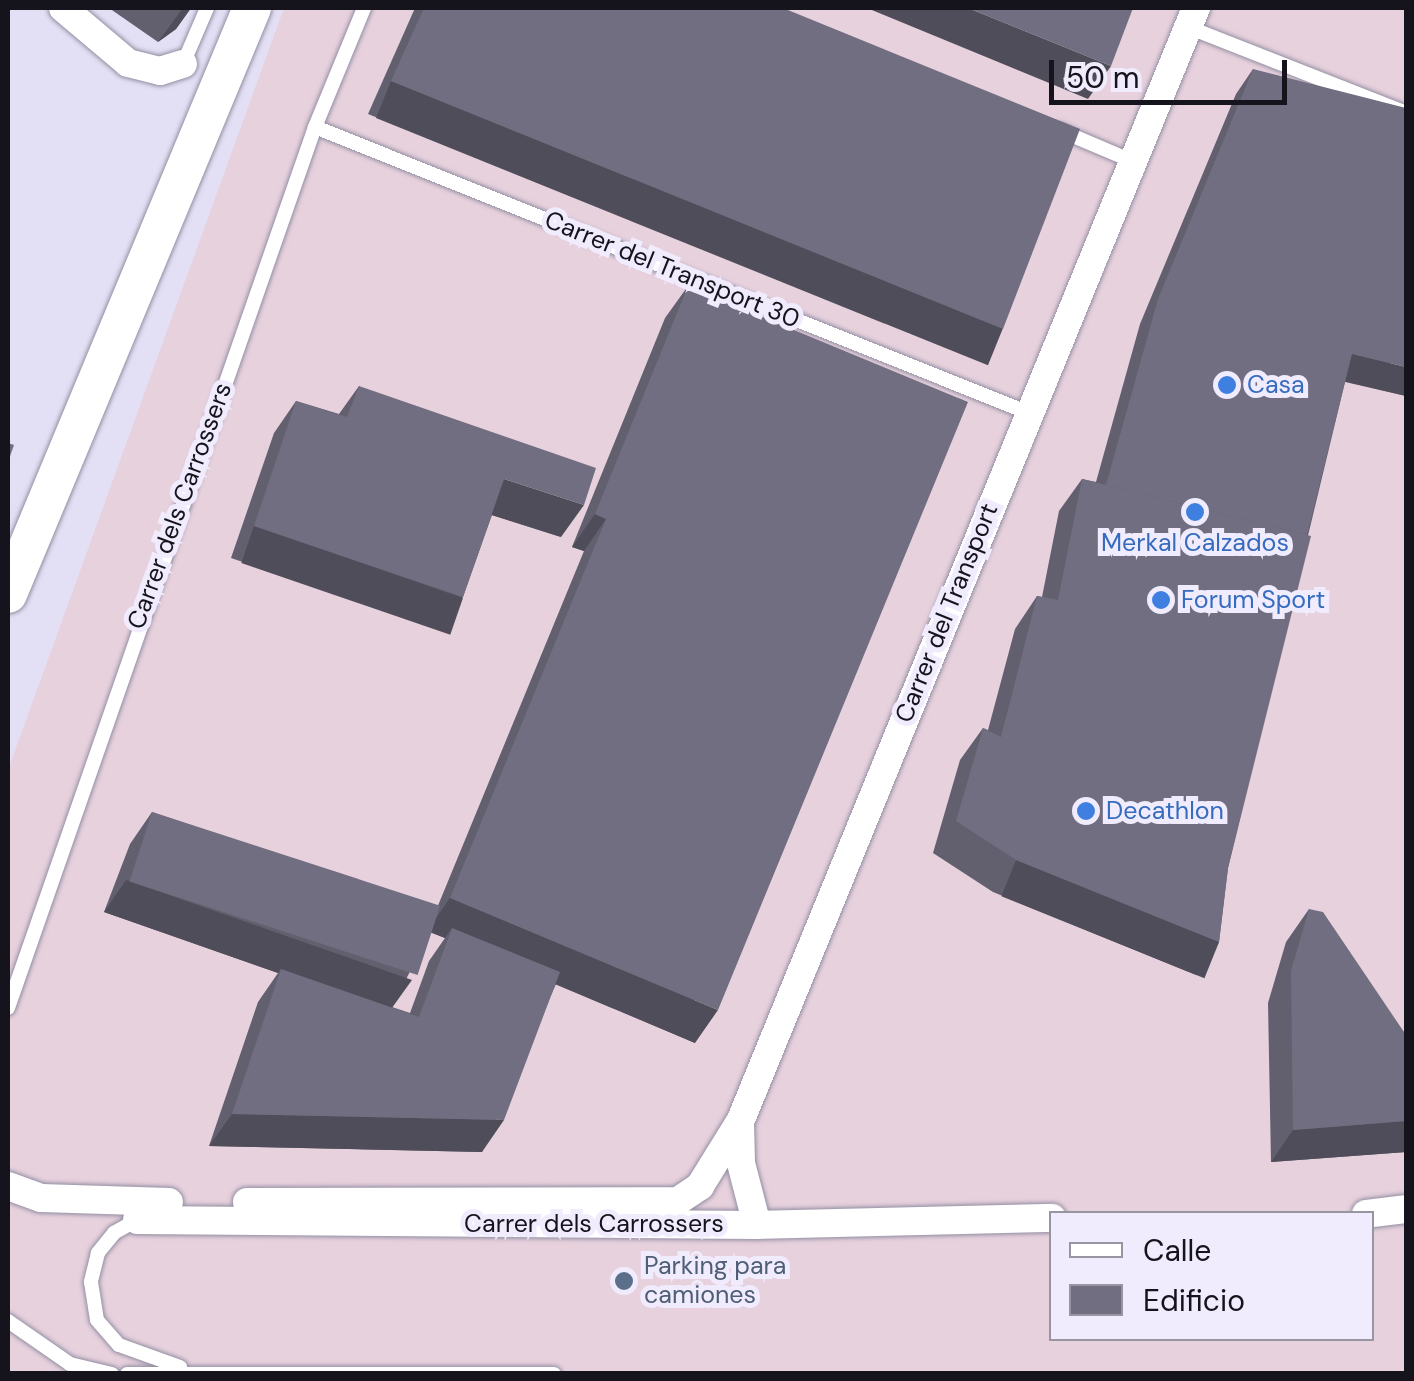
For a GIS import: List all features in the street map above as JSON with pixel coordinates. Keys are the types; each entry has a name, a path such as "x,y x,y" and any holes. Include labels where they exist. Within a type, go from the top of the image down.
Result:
{"main road":[{"path":"8,594 252,8"}],"street":[{"path":"63,8 128,62 160,71 183,64"},
{"name":"Carrer del Transport","path":"757,1225 740,1162 740,1122 1192,17"},
{"name":"Carrer dels Carrossers","path":"8,1186 41,1198 134,1202 656,1204 678,1202 700,1186 740,1122"},
{"path":"1374,1213 1406,1209"},
{"name":"Carrer dels Carrossers","path":"137,1220 757,1225 1049,1218"}],"lane":[{"path":"183,64 207,8"},
{"path":"351,39 354,8"},
{"name":"Carrer dels Carrossers","path":"8,1008 315,127 364,8"},
{"path":"1192,17 1406,112"},
{"path":"1040,122 1132,161"},
{"name":"Carrer del Transport 30","path":"315,127 1028,413"},
{"path":"137,1220 114,1233 98,1253 90,1282 97,1320 119,1346 185,1368"},
{"path":"8,1321 70,1364 112,1374"},
{"path":"127,1374 185,1368 554,1374"}],"shaded area":[{"path":"284,8 1406,8 1406,1373 8,1373 8,770"}],"building":[{"path":"424,8 783,8 1080,129 1003,329 391,81"},
{"path":"968,8 1133,8 1111,66"},
{"path":"1253,69 1406,108 1406,367 1352,354 1307,535 1106,485 1158,299"},
{"path":"688,286 968,402 718,1010 450,898 606,519 595,514"},
{"path":"359,386 596,468 584,505 504,479 463,597 254,526 296,401 347,417"},
{"path":"1082,479 1311,536 1228,868 1219,942 1016,860 956,821 983,728 1001,737 1037,596 1058,600"},
{"path":"152,812 440,906 418,975 129,881"},
{"path":"1309,909 1323,912 1406,1035 1406,1121 1293,1130 1291,971"},
{"path":"452,928 560,972 504,1120 232,1114 281,969 419,1017"}],"place":[{"name":"Casa","path":"1227,385"},
{"name":"Merkal Calzados","path":"1195,512"},
{"name":"Forum Sport","path":"1161,600"},
{"name":"Decathlon","path":"1086,811"},
{"name":"Parking para camiones","path":"624,1281"}]}
